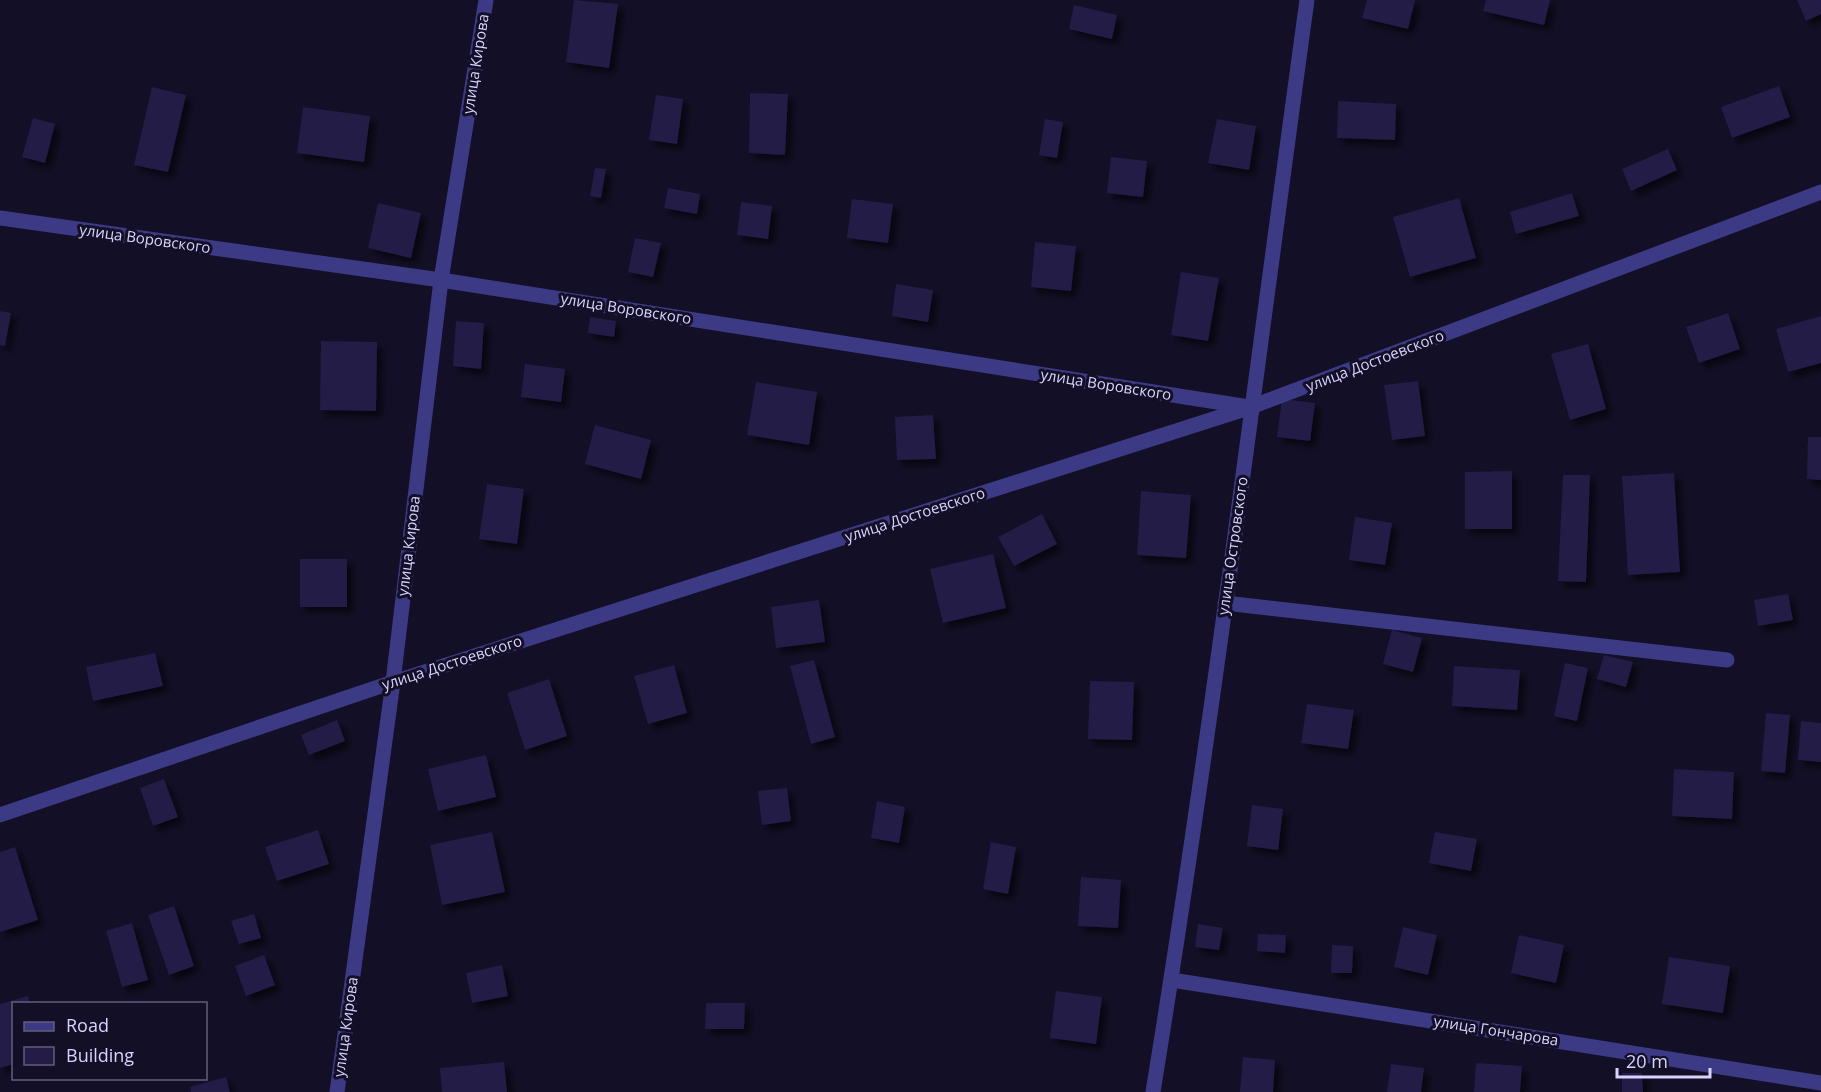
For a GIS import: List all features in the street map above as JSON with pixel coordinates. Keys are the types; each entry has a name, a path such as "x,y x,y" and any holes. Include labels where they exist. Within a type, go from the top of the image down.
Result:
{"street":[{"name":"улица Кирова","path":"337,1092 393,682 441,280 486,0"},
{"name":"улица Островского","path":"1153,1092 1172,980 1307,0"},
{"name":"улица Достоевского","path":"0,815 393,682 1251,407 1821,192"},
{"name":"улица Воровского","path":"0,218 441,280 1251,407"},
{"path":"1225,603 1727,660"},
{"name":"улица Гончарова","path":"1172,980 1821,1083"}],"building":[{"path":"574,0 618,4 609,68 566,62"},
{"path":"1367,0 1415,0 1408,29 1362,18"},
{"path":"1486,0 1550,0 1544,25 1483,11"},
{"path":"1797,0 1821,0 1821,14 1806,21"},
{"path":"1074,5 1117,15 1112,39 1069,29"},
{"path":"1779,86 1790,117 1732,138 1721,107"},
{"path":"152,87 186,95 168,172 134,165"},
{"path":"750,93 788,94 785,155 749,153"},
{"path":"656,95 683,99 677,144 649,140"},
{"path":"1338,101 1396,104 1395,140 1337,138"},
{"path":"303,107 370,116 364,162 297,153"},
{"path":"33,118 55,124 45,163 22,157"},
{"path":"1045,119 1063,122 1057,158 1039,155"},
{"path":"1217,119 1256,126 1249,170 1208,163"},
{"path":"1668,149 1677,170 1631,191 1622,169"},
{"path":"1111,157 1147,161 1143,197 1107,193"},
{"path":"595,168 606,169 601,198 590,196"},
{"path":"668,188 700,194 697,214 664,208"},
{"path":"1572,193 1579,216 1516,234 1510,212"},
{"path":"1459,198 1476,258 1410,277 1393,217"},
{"path":"852,199 893,204 888,243 847,238"},
{"path":"741,202 772,206 768,239 737,235"},
{"path":"378,203 421,213 411,258 368,248"},
{"path":"635,238 661,243 653,277 628,272"},
{"path":"1035,242 1076,246 1071,291 1031,287"},
{"path":"1181,272 1219,278 1208,341 1171,335"},
{"path":"896,284 933,290 928,322 892,316"},
{"path":"0,311 11,313 5,346 0,345"},
{"path":"1728,313 1740,349 1699,363 1686,327"},
{"path":"1821,316 1821,363 1788,372 1776,329"},
{"path":"590,317 616,321 614,337 588,333"},
{"path":"456,321 484,323 481,369 453,366"},
{"path":"321,341 377,342 376,411 320,410"},
{"path":"1588,344 1606,409 1570,420 1551,354"},
{"path":"525,364 565,369 561,402 521,397"},
{"path":"1418,381 1425,436 1392,440 1384,385"},
{"path":"756,382 817,392 809,445 747,435"},
{"path":"1282,399 1315,403 1310,441 1277,437"},
{"path":"933,415 936,459 897,460 895,417"},
{"path":"595,425 651,440 641,479 585,464"},
{"path":"1808,437 1821,437 1821,480 1807,479"},
{"path":"1512,471 1512,529 1465,529 1465,472"},
{"path":"1674,473 1680,572 1628,575 1622,476"},
{"path":"1563,475 1590,475 1586,582 1558,581"},
{"path":"487,484 524,489 517,544 479,539"},
{"path":"1141,491 1191,495 1186,558 1137,555"},
{"path":"1042,514 1057,544 1014,566 998,537"},
{"path":"1355,517 1392,523 1385,565 1349,560"},
{"path":"993,554 1006,608 943,623 930,569"},
{"path":"300,559 347,559 347,607 300,607"},
{"path":"1788,594 1793,620 1758,626 1754,600"},
{"path":"819,600 825,642 776,648 771,607"},
{"path":"1392,630 1422,638 1413,672 1383,664"},
{"path":"155,653 163,686 93,701 86,667"},
{"path":"1604,655 1633,662 1626,687 1597,679"},
{"path":"814,660 835,737 811,744 790,666"},
{"path":"1565,663 1588,668 1577,721 1554,716"},
{"path":"674,665 687,713 648,724 634,676"},
{"path":"1454,666 1520,670 1517,710 1452,706"},
{"path":"549,679 567,736 525,750 507,693"},
{"path":"1090,681 1134,682 1132,740 1088,739"},
{"path":"1307,704 1354,710 1348,749 1301,743"},
{"path":"1766,713 1790,715 1785,773 1761,771"},
{"path":"337,720 345,741 309,755 301,735"},
{"path":"1801,721 1821,723 1821,762 1798,760"},
{"path":"486,755 496,797 438,811 428,769"},
{"path":"1674,769 1734,772 1732,819 1672,816"},
{"path":"164,779 178,817 153,826 140,788"},
{"path":"787,788 791,821 762,825 758,791"},
{"path":"877,801 905,807 899,843 871,838"},
{"path":"1252,805 1283,809 1278,850 1247,846"},
{"path":"318,830 329,864 277,881 265,847"},
{"path":"492,832 505,892 442,905 430,845"},
{"path":"1435,832 1477,839 1471,871 1429,863"},
{"path":"991,842 1016,847 1008,894 983,889"},
{"path":"15,847 38,920 0,932 0,852"},
{"path":"1081,877 1121,880 1118,928 1078,926"},
{"path":"174,906 194,966 169,975 148,915"},
{"path":"254,914 261,938 239,944 231,921"},
{"path":"132,923 148,980 122,987 106,931"},
{"path":"1198,924 1223,928 1219,950 1195,947"},
{"path":"1403,927 1437,935 1428,975 1394,967"},
{"path":"1258,934 1286,935 1285,953 1257,951"},
{"path":"1519,935 1564,945 1556,983 1511,973"},
{"path":"1332,945 1353,946 1352,973 1331,973"},
{"path":"264,955 275,985 246,996 235,966"},
{"path":"1669,957 1730,966 1723,1013 1662,1004"},
{"path":"502,965 508,996 472,1003 466,973"},
{"path":"1056,991 1102,997 1096,1044 1050,1038"},
{"path":"28,996 30,1002 12,1002 12,1065 0,1068 0,1004"},
{"path":"706,1003 745,1003 744,1029 705,1029"},
{"path":"1243,1057 1275,1060 1273,1092 1240,1092"},
{"path":"504,1062 507,1092 442,1092 440,1068"},
{"path":"1476,1063 1522,1066 1520,1092 1474,1092"},
{"path":"1391,1064 1424,1068 1421,1092 1387,1092"},
{"path":"1622,1073 1642,1073 1643,1092 1622,1092"},
{"path":"226,1077 230,1092 191,1092 190,1087"}]}
